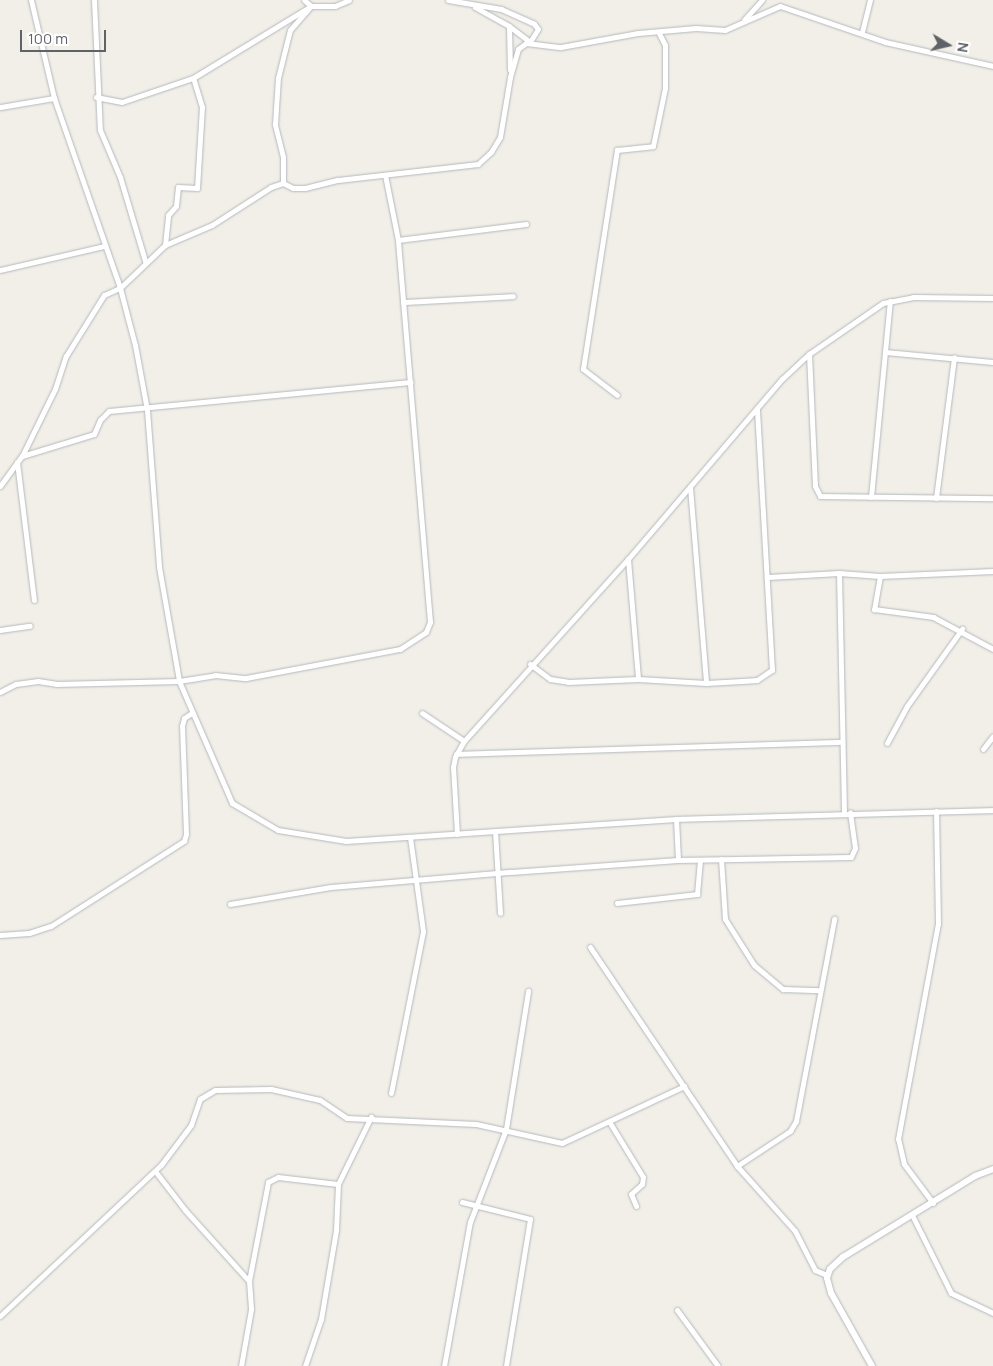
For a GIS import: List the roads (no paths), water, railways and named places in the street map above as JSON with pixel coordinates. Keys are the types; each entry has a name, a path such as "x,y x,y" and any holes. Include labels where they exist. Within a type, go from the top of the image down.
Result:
{"street":[{"path":"31,0 54,98 120,288 147,410 160,567 179,681 225,794 245,813 278,830 346,842 676,818 847,812 993,810"},
{"path":"94,0 96,97 100,130 120,177 145,261"},
{"path":"304,0 311,6"},
{"path":"96,97 122,102 193,78 311,6 335,6 349,0"},
{"path":"448,0 475,7 509,26 530,42 561,47 638,33 659,33 696,28 725,30 783,7 862,32 886,42 993,66"},
{"path":"742,22 762,0"},
{"path":"862,32 870,0"},
{"path":"283,183 283,157 275,124 278,71 286,55 290,30 311,6"},
{"path":"0,486 22,456 55,389 66,356 104,294 120,288 145,261 165,245 212,225 259,193 283,183 293,188 305,188 338,180 473,165 485,159 500,137 510,77 518,49 530,42 538,29 534,24 493,6 475,7"},
{"path":"509,26 510,77"},
{"path":"617,395 582,368 617,150 653,146 665,88 664,45 659,33"},
{"path":"165,245 168,215 176,206 178,187 197,188 202,108 193,78"},
{"path":"0,107 54,98"},
{"path":"0,692 16,684 38,680 56,684 179,681 215,675 246,678 400,649 426,632 430,622 411,382 398,240 385,175"},
{"path":"398,240 526,224"},
{"path":"0,270 104,246"},
{"path":"403,302 513,296"},
{"path":"457,834 452,777 456,754 464,742 530,664 628,559 757,408 809,354 890,301 912,297 993,298"},
{"path":"871,497 890,301"},
{"path":"886,352 993,362"},
{"path":"809,354 816,492 826,497 993,498"},
{"path":"936,498 954,357"},
{"path":"22,456 94,434 100,420 109,411 147,410 411,382"},
{"path":"530,664 557,681 638,679 706,683 757,680 772,670 757,408"},
{"path":"17,462 34,600"},
{"path":"690,487 706,683"},
{"path":"628,559 638,679"},
{"path":"768,576 839,573 880,576 993,571"},
{"path":"230,904 331,887 418,882 498,873 678,860 851,857 855,848 847,812 842,742 839,573"},
{"path":"880,576 874,609 933,616 962,629 993,649"},
{"path":"0,630 30,626"},
{"path":"887,743 907,706 962,629"},
{"path":"0,935 29,934 51,926 184,841 186,834 182,726 184,718 192,713"},
{"path":"422,713 464,742"},
{"path":"983,749 993,736"},
{"path":"456,754 842,742"},
{"path":"932,1202 904,1164 898,1139 938,924 936,811"},
{"path":"676,818 678,860"},
{"path":"495,831 500,913"},
{"path":"391,1093 423,931 418,882 410,836"},
{"path":"721,859 725,919 754,965 783,989 820,990"},
{"path":"617,903 697,894 700,860"},
{"path":"737,1166 790,1130 796,1121 834,920"},
{"path":"590,946 737,1166 795,1231 815,1270 827,1275"},
{"path":"444,1366 470,1222 506,1129 528,991"},
{"path":"0,1316 155,1171 191,1125 200,1099 215,1090 270,1089 320,1100 343,1117 371,1117 506,1129 562,1143 610,1123 684,1086"},
{"path":"306,1366 322,1320 336,1230 338,1184 371,1117"},
{"path":"610,1123 643,1177 642,1184 630,1194 636,1206"},
{"path":"872,1366 830,1293 827,1275 842,1257 975,1176 993,1169"},
{"path":"155,1171 185,1210 249,1281"},
{"path":"241,1366 251,1309 249,1281 268,1182 278,1177 338,1184"},
{"path":"462,1202 530,1219 506,1366"},
{"path":"912,1215 952,1292 993,1313"},
{"path":"677,1310 718,1366"}]}
